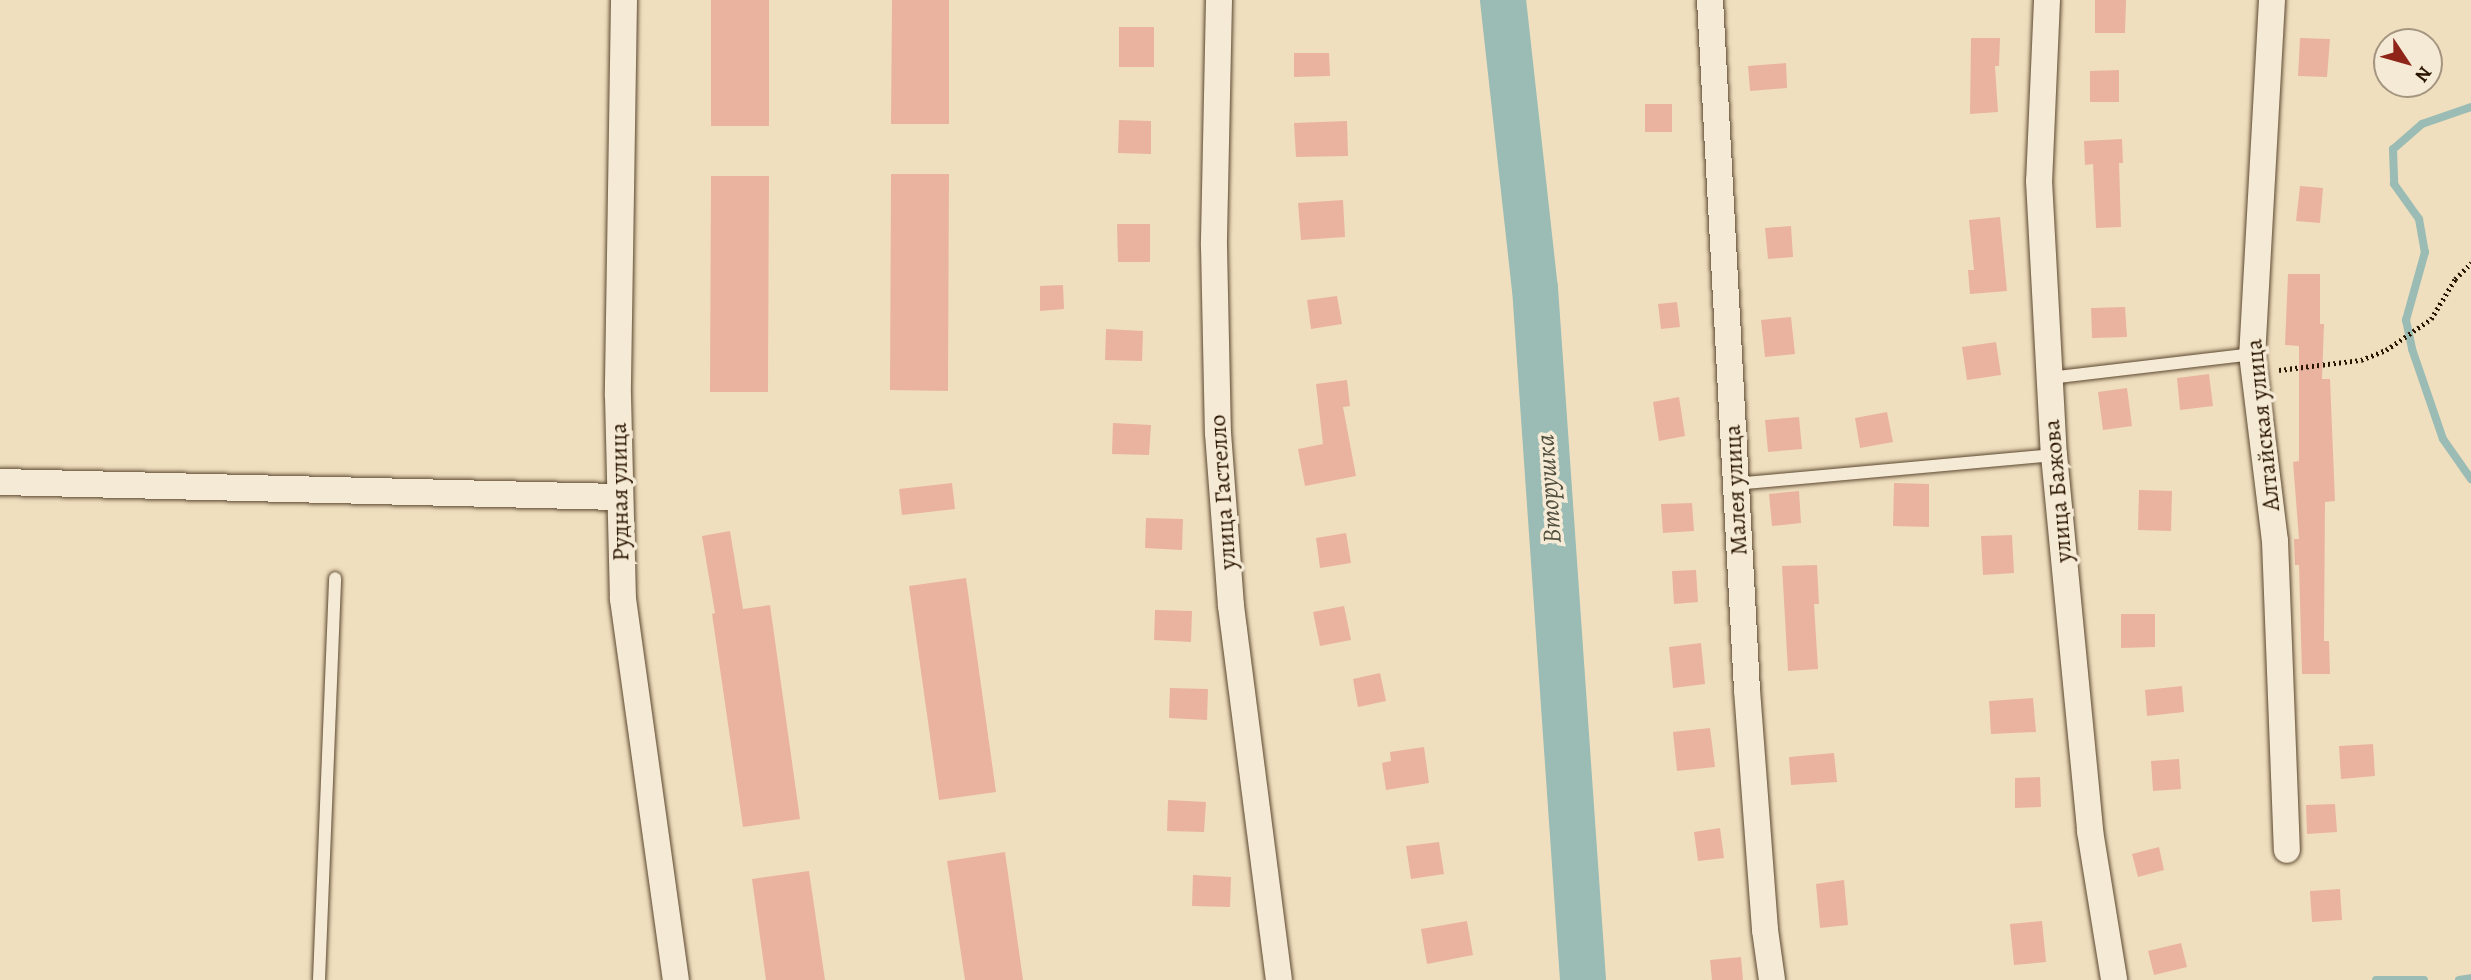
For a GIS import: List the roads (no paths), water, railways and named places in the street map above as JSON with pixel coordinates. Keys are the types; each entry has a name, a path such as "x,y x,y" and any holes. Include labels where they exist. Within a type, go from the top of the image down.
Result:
{"street":[{"name":"Рудная улица","path":"624,0 620,497 623,599 676,980"},
{"name":"улица Гастелло","path":"1219,0 1214,246 1218,433 1231,606 1279,980"},
{"name":"Малея улица","path":"1710,0 1749,717 1765,930 1772,980"},
{"name":"улица Бажова","path":"2047,0 2039,181 2054,455 2090,831 2114,980"},
{"name":"Алтайская улица","path":"2272,0 2253,364 2275,541 2287,850"},
{"path":"0,482 620,497"}],"lane":[{"path":"2049,378 2253,364"},
{"path":"1735,484 2054,455"},
{"path":"319,980 335,578"}],"waterway":[{"name":"Вторушка","path":"1503,0 1535,288 1583,980"},
{"path":"2471,107 2422,124 2393,149 2394,184 2419,219 2425,252 2406,320 2412,349 2443,439 2471,479"},
{"path":"2459,980 2471,978"},
{"path":"2376,980 2424,980"}]}
